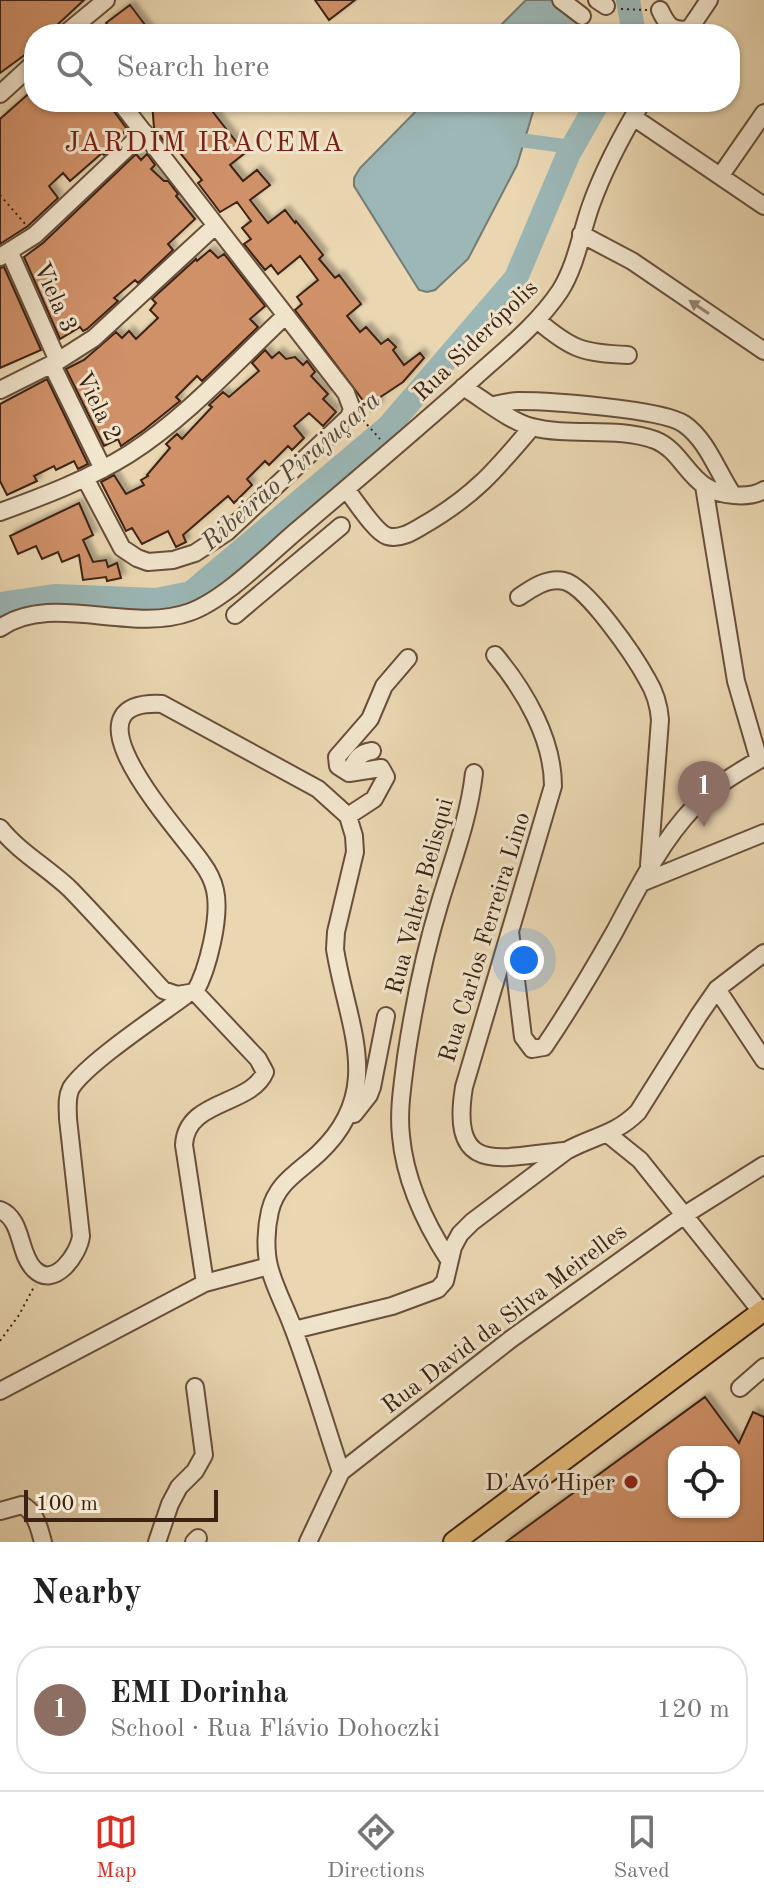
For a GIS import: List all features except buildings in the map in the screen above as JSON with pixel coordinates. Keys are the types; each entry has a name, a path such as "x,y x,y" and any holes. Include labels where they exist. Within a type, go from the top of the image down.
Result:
{"main road":[{"path":"454,1542 763,1312"}],"street":[{"path":"78,24 106,0"},
{"path":"561,0 582,16"},
{"path":"692,24 709,0"},
{"path":"654,7 666,24"},
{"path":"0,94 24,72"},
{"path":"85,478 122,548 148,562 173,560 195,553 227,532 349,417 352,409 346,393 128,112"},
{"name":"Rua Siderópolis","path":"0,628 19,617 57,613 162,619 192,612 217,597 346,489 537,320 561,289 571,269 608,163 636,112"},
{"path":"640,112 764,206"},
{"path":"721,175 764,113"},
{"path":"5,255 35,235 144,132"},
{"path":"0,390 55,363 94,338 215,226"},
{"path":"581,234 632,261 764,351"},
{"name":"Viela 3","path":"5,255 55,363"},
{"path":"0,512 103,469 161,431 285,316"},
{"path":"537,320 564,342 583,351 628,355"},
{"name":"Viela 2","path":"55,363 103,469"},
{"path":"463,387 494,405 504,415 532,427 655,440 677,455 704,486 747,496 764,490"},
{"path":"494,405 515,400 673,418 691,430 703,445 733,495"},
{"path":"346,489 380,531 388,536 405,535 465,500 505,460 532,427"},
{"path":"510,931 523,1037 532,1049 544,1047 584,985 649,867 692,808 711,790 761,759 736,681 704,486"},
{"path":"235,615 290,578 341,526"},
{"path":"269,554 290,578"},
{"path":"519,597 554,580 578,587 605,619 647,679 659,706 660,720 649,867"},
{"name":"Rua Carlos Ferreira Lino","path":"495,655 533,712 553,766 553,786 464,1087 461,1125 475,1150 489,1158 507,1159 566,1151"},
{"path":"348,816 374,799 386,777 381,768 349,773 338,766 337,757 370,719 384,686 408,658"},
{"path":"0,1210 6,1212 14,1223 27,1259 41,1274 61,1270 69,1264 80,1246 80,1216 67,1101 70,1089 95,1065 190,994 207,963 216,893 204,864 143,787 125,752 119,728 125,713 133,706 144,703 162,704 318,789 348,816 355,852 336,932 335,949 358,1063 356,1094 347,1120"},
{"path":"349,773 358,756 372,751"},
{"name":"Rua Valter Belisqui","path":"449,1260 423,1213 410,1180 400,1134 401,1105 422,960 467,822 474,773"},
{"path":"641,883 764,833"},
{"path":"4,839 37,860 69,889 163,990 190,994 258,1059 265,1072 259,1083 194,1119 185,1132 184,1145 205,1283"},
{"path":"294,1330 392,1306 427,1295 441,1286 455,1241 472,1222 566,1151 609,1135 626,1125 638,1112 717,989 764,953"},
{"path":"717,989 764,1060"},
{"path":"341,1472 294,1330 269,1266 269,1213 276,1192 291,1174 332,1140 359,1110 372,1087 386,1016"},
{"path":"609,1135 640,1160 763,1312"},
{"name":"Rua David da Silva Meirelles","path":"308,1542 341,1472 511,1339 683,1216 764,1165"},
{"path":"0,1391 205,1283 269,1266"},
{"path":"740,1388 764,1367"},
{"path":"157,1542 179,1487 195,1471 204,1455 195,1387"},
{"path":"0,1511 22,1505 30,1509 43,1542"}],"path":[{"path":"606,5 654,7"},
{"path":"0,195 35,235"},
{"path":"366,424 382,441"},
{"path":"0,1341 19,1315 41,1274"}],"water":[{"path":"526,0 552,0 580,24 502,24"},
{"path":"415,112 533,112 517,165 468,259 435,290 419,290 354,186 354,178"}],"waterway":[{"name":"Ribeirão Pirajuçara","path":"628,0 632,24"},
{"name":"Ribeirão Pirajuçara","path":"0,604 56,596 156,600 191,593 388,427 516,278 568,155 592,112"},
{"path":"505,138 572,147"}],"place":[{"name":"EMI Dorinha","path":"704,827"},
{"name":"D'Avó Hiper","path":"631,1482"}],"district":[{"name":"JARDIM IRACEMA","path":"205,141"}]}
